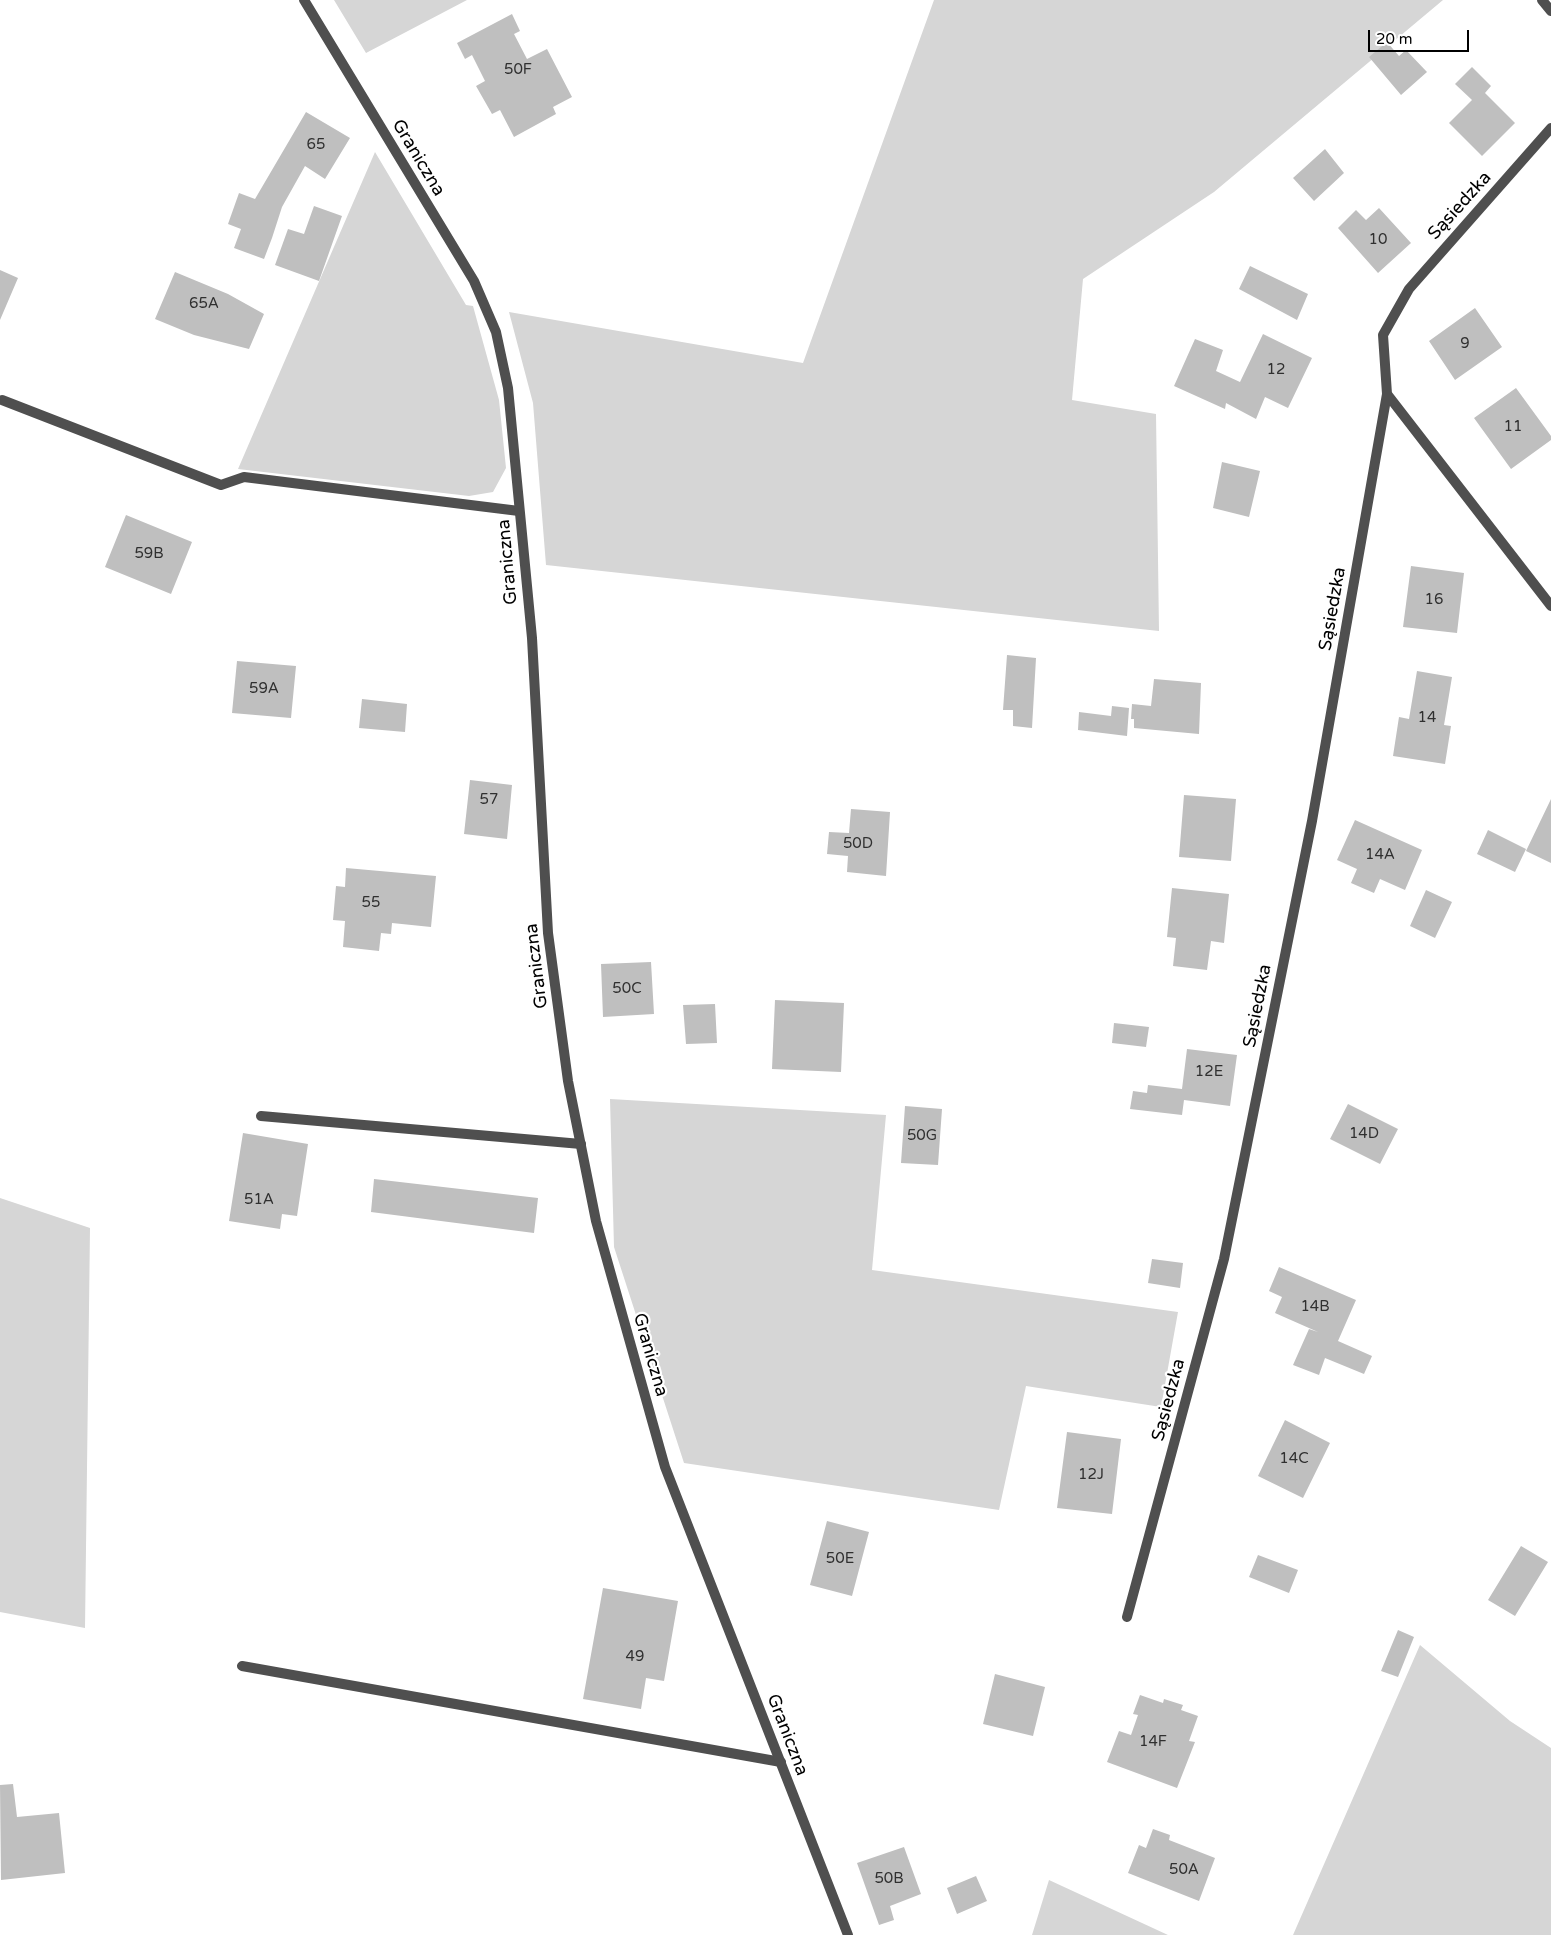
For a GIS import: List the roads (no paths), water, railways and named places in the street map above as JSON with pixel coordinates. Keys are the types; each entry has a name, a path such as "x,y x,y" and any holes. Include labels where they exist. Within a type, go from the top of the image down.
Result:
{"street":[{"name":"Graniczna","path":"304,0 474,281 496,332 508,388 532,638 548,933 568,1081 596,1221 665,1468 848,1935"},
{"path":"1542,0 1551,10"},
{"name":"Sąsiedzka","path":"1127,1617 1224,1259 1312,821 1387,394 1383,334 1409,289 1551,128"},
{"path":"1387,394 1551,606"},
{"path":"2,400 220,484 244,477 519,511"},
{"path":"261,1116 580,1144"},
{"path":"242,1666 781,1762"}]}
